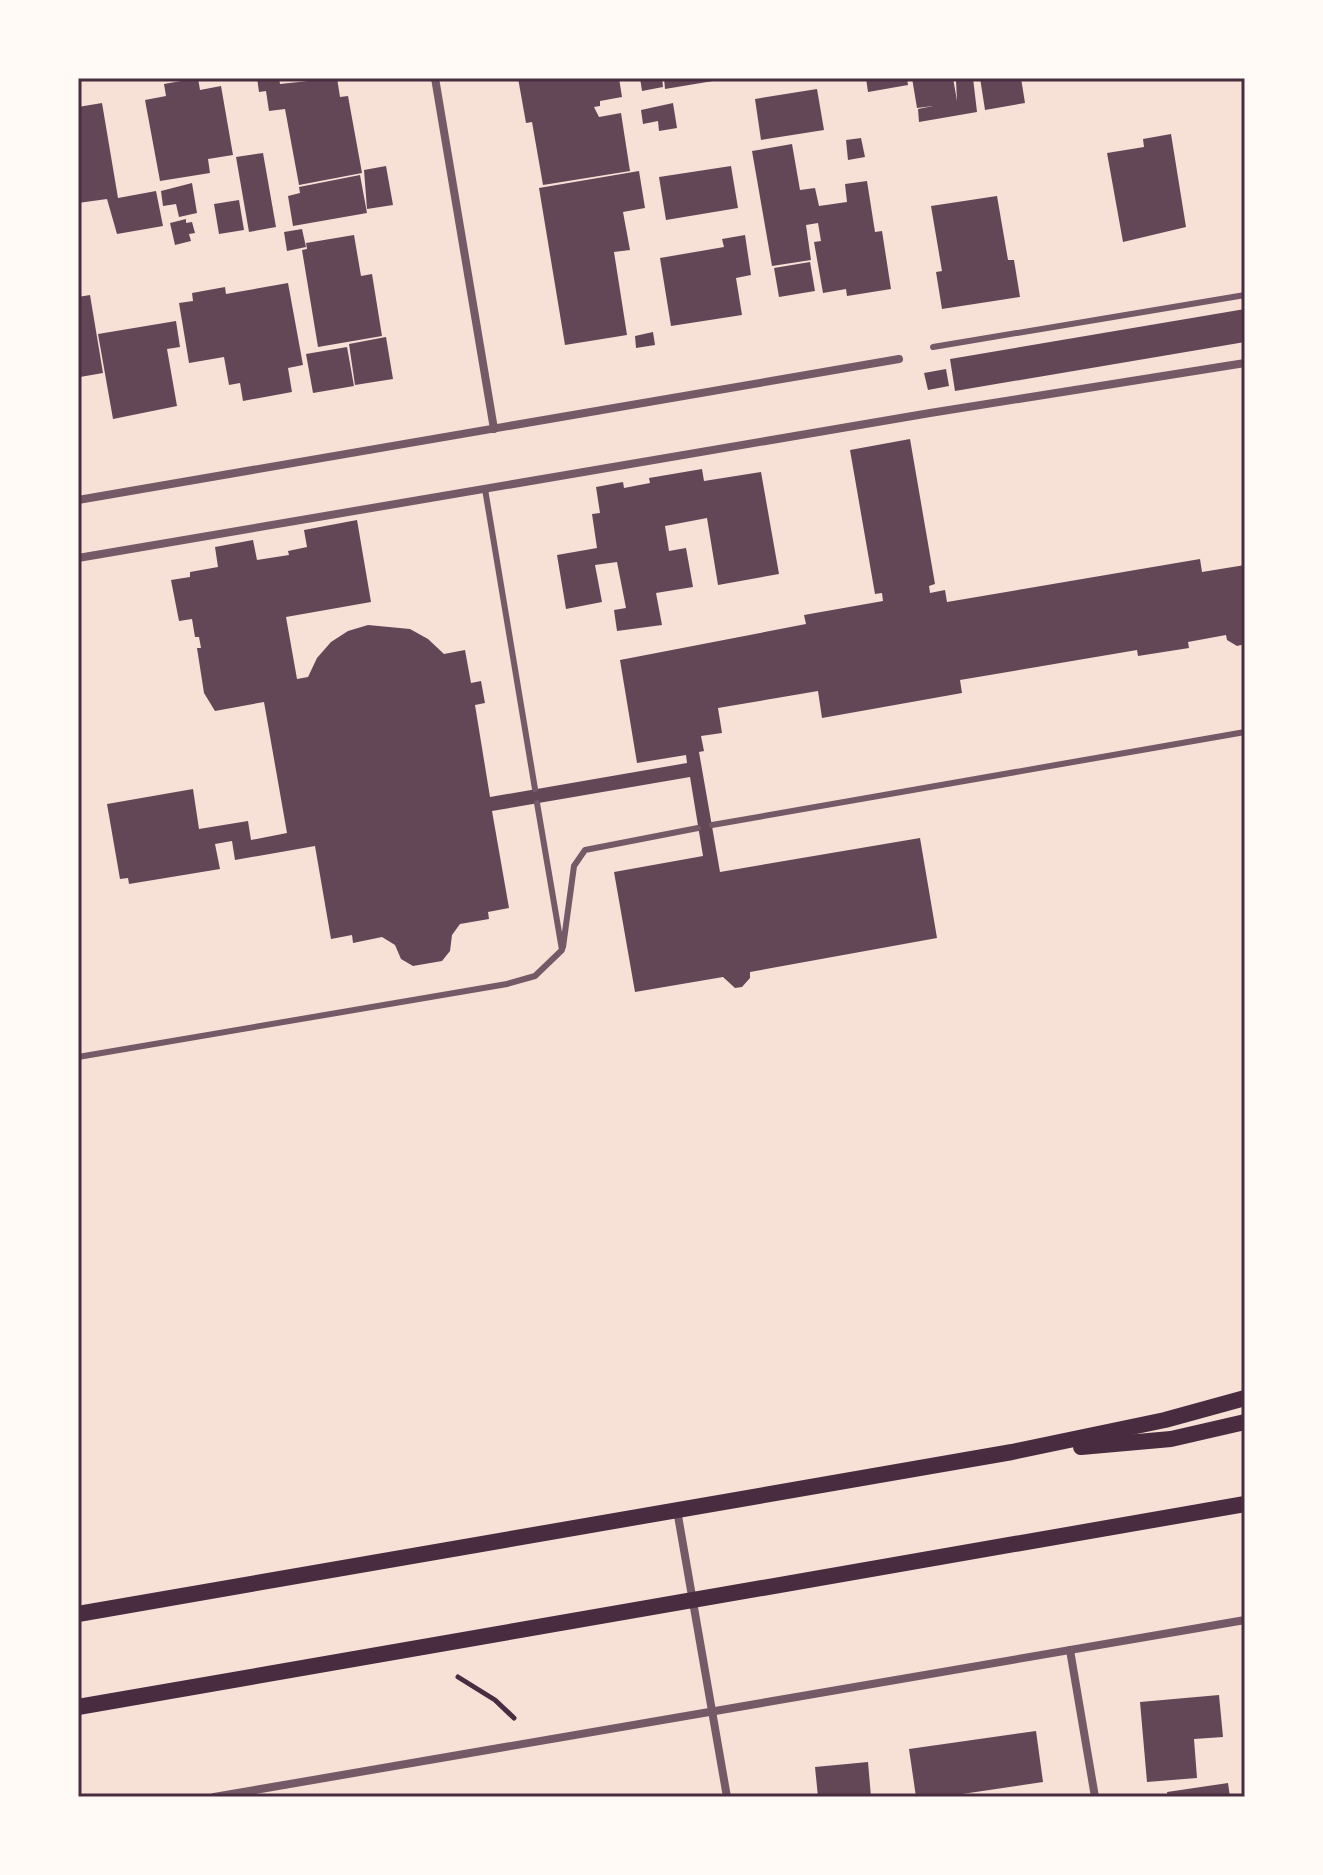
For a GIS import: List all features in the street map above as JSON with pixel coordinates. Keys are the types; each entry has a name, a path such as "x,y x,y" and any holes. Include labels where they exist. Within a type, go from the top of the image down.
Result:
{"main road":[{"path":"78,1614 1012,1452 1165,1420 1245,1398"},
{"path":"1012,1452 1171,1439 1245,1422"},
{"path":"78,1707 1245,1504"}],"street":[{"path":"435,78 494,429"},
{"path":"78,500 899,359"},
{"path":"78,558 1245,363"},
{"path":"677,1510 727,1797"},
{"path":"214,1797 1245,1620"},
{"path":"1070,1650 1095,1797"}],"lane":[{"path":"933,347 1245,295"},
{"path":"485,489 535,789"},
{"path":"712,825 1245,732"},
{"path":"537,803 562,950"},
{"path":"78,1057 521,982 547,967 562,950 567,934 574,866 585,850 698,828"}],"path":[{"path":"458,1677 495,1700 514,1718"}],"building":[{"path":"198,78 200,90 221,86 233,155 208,159 210,173 160,181 145,100 166,96 164,84"},
{"path":"257,78 279,78 280,84 337,78 340,97 348,96 362,173 299,185 285,109 269,111 266,91 259,92"},
{"path":"518,78 619,78 622,97 600,101 600,106 594,107 599,117 621,113 630,171 543,185 532,122 526,123"},
{"path":"640,78 662,78 663,87 642,91"},
{"path":"664,78 719,78 719,80 665,89"},
{"path":"866,78 907,78 908,85 868,92"},
{"path":"912,78 953,78 957,101 956,80 973,78 977,112 919,122 918,109 933,106 917,108"},
{"path":"980,78 1021,78 1025,103 985,110"},
{"path":"817,89 824,130 761,140 755,99"},
{"path":"102,103 118,198 156,191 163,226 117,234 107,199 78,203 78,107"},
{"path":"673,103 677,128 659,131 658,121 643,124 641,110"},
{"path":"1171,134 1186,227 1123,242 1107,153 1144,147 1143,139"},
{"path":"861,138 865,157 848,160 846,140"},
{"path":"792,144 800,190 815,188 819,206 847,202 845,184 867,181 875,232 882,231 891,289 847,296 846,289 823,293 814,242 821,241 818,223 806,225 811,260 772,266 752,151"},
{"path":"263,153 276,227 249,232 236,157"},
{"path":"386,166 393,205 367,209 364,170"},
{"path":"731,166 738,208 666,220 659,177"},
{"path":"639,171 645,208 623,212 630,250 614,252 627,335 565,345 539,188"},
{"path":"360,175 367,213 293,226 288,196 300,193 299,187"},
{"path":"192,183 197,213 179,217 176,204 163,206 161,191"},
{"path":"997,196 1008,260 1014,260 1020,297 942,309 936,272 942,271 931,206"},
{"path":"239,200 244,230 219,234 214,204"},
{"path":"186,219 186,223 192,222 195,233 189,234 191,241 175,245 170,223"},
{"path":"302,229 306,247 287,251 284,232"},
{"path":"354,235 361,276 372,274 382,336 318,347 302,250 307,249 306,243"},
{"path":"745,235 751,275 736,278 742,315 671,326 660,258 724,247 722,239"},
{"path":"810,262 815,291 779,297 774,268"},
{"path":"288,283 303,365 288,368 292,392 243,401 240,383 229,385 224,357 189,363 179,303 193,301 192,293 225,287 226,294"},
{"path":"90,295 103,373 80,377 78,297"},
{"path":"1245,309 1245,342 955,391 950,359"},
{"path":"176,321 180,347 167,349 177,406 113,419 98,334"},
{"path":"653,332 655,345 636,348 635,336"},
{"path":"386,337 393,379 355,385 349,344"},
{"path":"347,347 354,386 313,393 306,354"},
{"path":"946,369 949,386 928,390 924,373"},
{"path":"910,439 935,584 929,586 930,593 945,590 947,602 1200,559 1202,572 1245,565 1245,644 1237,646 1227,640 1226,635 1188,642 1189,648 1138,656 1137,650 960,680 962,693 822,718 818,691 718,708 722,733 701,736 704,751 699,752 720,872 920,838 937,938 750,972 750,978 742,987 735,988 723,977 635,992 614,872 703,856 690,777 492,811 509,908 488,912 489,919 460,924 452,935 450,951 442,961 413,966 401,959 395,945 382,937 353,943 352,935 331,939 315,846 235,860 232,841 215,844 220,869 129,884 128,878 120,879 107,804 193,789 199,829 248,821 251,840 287,833 264,702 215,711 204,693 197,648 201,648 199,637 195,637 192,619 179,621 171,580 190,577 190,572 218,567 215,547 253,540 257,560 289,555 288,551 307,547 304,530 357,520 371,602 286,617 297,679 308,677 317,658 331,642 348,631 368,625 410,629 428,639 444,654 465,650 471,683 481,681 485,703 475,705 490,797 687,763 686,755 637,763 620,660 806,624 804,615 883,601 882,593 875,594 850,450"},
{"path":"702,469 704,481 761,472 779,574 718,585 707,518 665,526 669,551 686,548 693,587 656,593 662,625 617,631 614,610 626,608 617,562 595,565 602,602 566,609 557,555 597,548 592,514 600,513 596,487 623,482 624,488 650,483 649,478"},
{"path":"1219,1695 1223,1737 1194,1739 1197,1778 1147,1782 1140,1702"},
{"path":"1036,1731 1043,1782 942,1797 916,1797 909,1749"},
{"path":"868,1762 871,1797 818,1797 815,1767"},
{"path":"1228,1783 1230,1797 1168,1797 1167,1792"}]}
